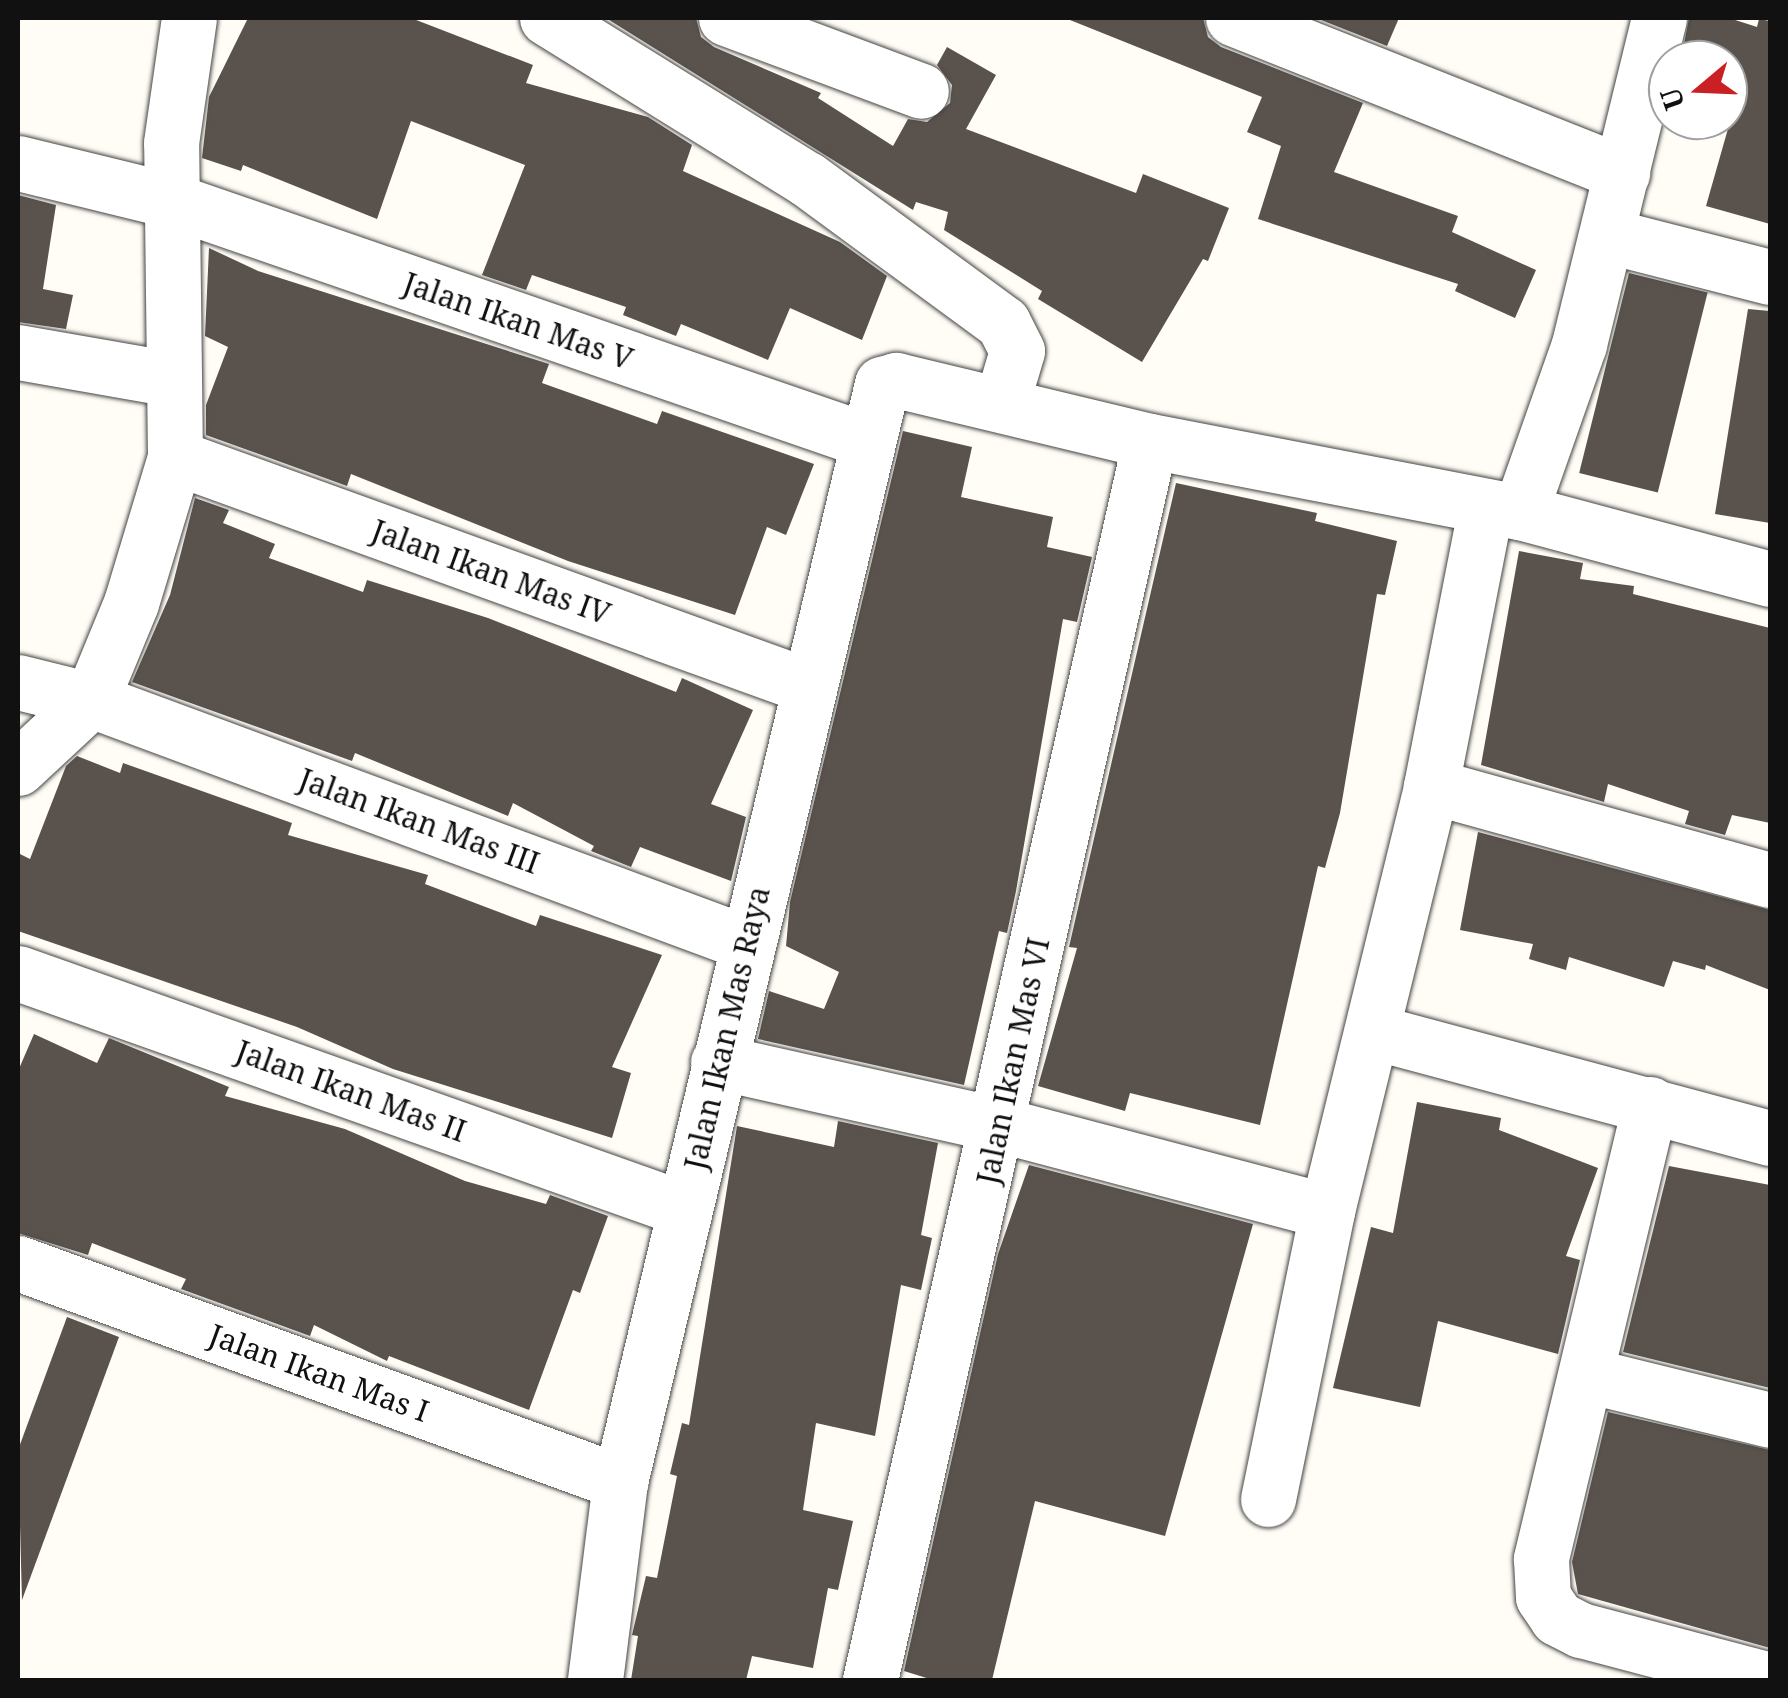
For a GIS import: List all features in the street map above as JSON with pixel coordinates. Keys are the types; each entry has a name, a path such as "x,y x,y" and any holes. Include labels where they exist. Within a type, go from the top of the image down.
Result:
{"street":[{"path":"18,768 91,700 132,603 175,458 170,143 189,18"},
{"path":"547,18 807,180 1004,323 1017,350 1001,405 1150,441 1503,509 1770,579"},
{"path":"726,18 921,91"},
{"path":"1233,18 1622,173"},
{"path":"1268,1499 1327,1211 1503,509 1609,236 1659,18"},
{"name":"Jalan Ikan Mas V","path":"18,163 170,200 866,440"},
{"path":"1609,236 1770,277"},
{"path":"18,352 172,379"},
{"name":"Jalan Ikan Mas Raya","path":"595,1680 620,1482 866,440 885,381 1001,405"},
{"name":"Jalan Ikan Mas VI","path":"870,1680 1001,1126 1150,441"},
{"name":"Jalan Ikan Mas IV","path":"175,458 808,686"},
{"name":"Jalan Ikan Mas III","path":"18,682 91,700 747,942"},
{"path":"1431,786 1770,880"},
{"name":"Jalan Ikan Mas II","path":"18,973 684,1210"},
{"path":"1374,1032 1770,1138"},
{"path":"718,1062 1001,1126 1327,1211"},
{"path":"1650,1104 1541,1560 1548,1608 1580,1630 1770,1680"},
{"name":"Jalan Ikan Mas I","path":"18,1264 620,1482"},
{"path":"1586,1375 1770,1420"}],"building":[{"path":"248,18 411,18 533,65 526,83 648,117 692,145 683,171 840,242 887,276 862,340 790,308 768,360 681,324 676,336 623,315 626,307 532,275 526,290 482,275 525,165 411,121 377,219 243,165 241,171 202,158 209,97"},
{"path":"606,18 696,18 701,37 714,47 821,93 818,98 893,146 908,119 927,122 950,103 952,85 937,65 947,47 996,75 966,129 1136,193 1143,174 1229,208 1208,261 1203,259 1142,362 1038,299 1042,291 944,230 948,212 916,202 913,210"},
{"path":"1065,18 1203,18 1208,37 1221,47 1363,103 1334,172 1458,216 1452,232 1536,270 1515,318 1455,291 1458,284 1258,219 1281,146 1247,132 1262,97"},
{"path":"1316,18 1399,18 1387,46"},
{"path":"1689,18 1729,18 1757,27 1759,19 1770,21 1770,224 1706,206 1725,140 1748,140 1748,40 1685,40"},
{"path":"18,195 56,205 43,289 73,295 66,329 18,322"},
{"path":"209,248 258,271 549,364 542,383 657,424 662,411 814,464 786,535 767,527 735,615 568,561 351,474 347,486 206,435 206,405 228,347 205,336"},
{"path":"1629,273 1708,293 1658,492 1579,473"},
{"path":"1748,309 1770,311 1770,523 1715,514"},
{"path":"903,431 972,447 961,497 1053,517 1047,547 1092,557 1077,622 1063,619 1016,891 1007,933 999,931 964,1085 758,1039 769,991 824,1009 839,972 786,946 790,902"},
{"path":"1176,483 1317,513 1315,521 1397,541 1385,595 1377,594 1340,813 1325,868 1318,866 1260,1125 1130,1093 1125,1111 1038,1086 1077,948 1069,947"},
{"path":"195,498 229,510 223,523 275,544 269,558 363,592 367,580 488,618 676,692 682,678 753,710 711,804 746,817 731,881 640,847 631,867 591,851 594,846 513,803 508,816 355,753 352,761 132,682 170,595"},
{"path":"1519,551 1583,563 1580,579 1634,586 1633,594 1770,628 1770,823 1732,815 1725,835 1685,824 1689,811 1608,784 1604,802 1481,765"},
{"path":"77,756 120,773 123,763 292,823 288,835 428,875 425,884 536,926 540,915 662,955 612,1067 631,1073 612,1138 393,1069 297,1027 18,931 18,853 30,859 66,766"},
{"path":"1478,832 1770,910 1770,990 1706,965 1705,970 1673,961 1664,987 1569,957 1566,970 1529,959 1533,944 1460,930"},
{"path":"34,1034 97,1063 109,1038 229,1087 225,1096 345,1129 465,1181 546,1204 550,1195 608,1216 580,1293 573,1290 529,1410 389,1356 387,1361 314,1325 310,1336 181,1289 186,1279 92,1243 88,1255 18,1233 18,1071"},
{"path":"1417,1102 1501,1118 1499,1130 1598,1168 1566,1256 1580,1260 1558,1354 1438,1321 1420,1407 1333,1388 1371,1227 1393,1233"},
{"path":"838,1121 938,1143 921,1235 932,1238 921,1290 901,1285 875,1436 816,1423 803,1510 853,1521 838,1590 828,1588 813,1668 752,1656 746,1680 631,1680 638,1636 632,1635 646,1576 657,1578 677,1476 670,1474 682,1423 689,1425 737,1126 834,1147"},
{"path":"1029,1165 1253,1224 1165,1536 1035,1501 992,1680 933,1680 904,1671 998,1254"},
{"path":"1669,1166 1770,1185 1770,1388 1623,1352"},
{"path":"67,1317 119,1337 22,1600 18,1450"},
{"path":"1608,1412 1770,1450 1770,1648 1578,1594 1572,1562"}]}
